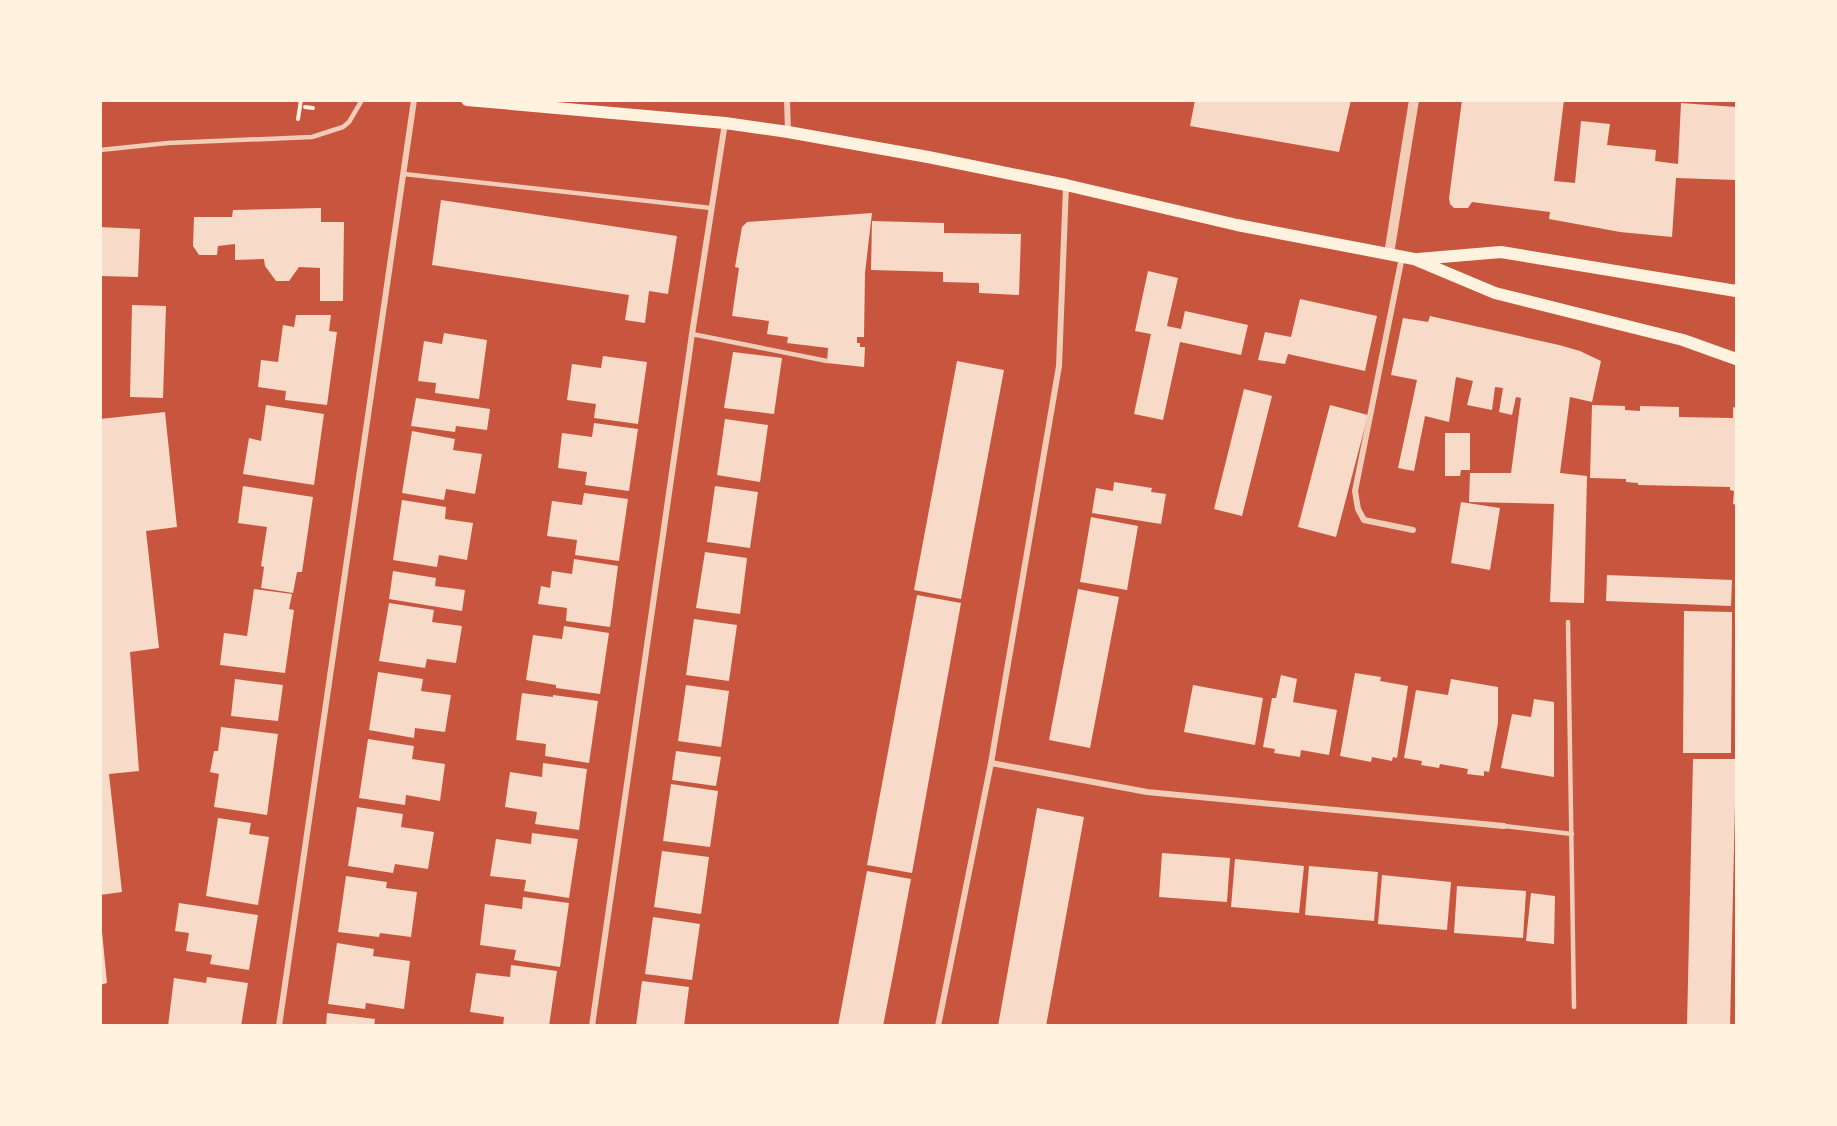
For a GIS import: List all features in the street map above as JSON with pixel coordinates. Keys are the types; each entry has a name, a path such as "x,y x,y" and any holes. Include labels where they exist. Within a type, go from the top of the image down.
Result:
{"main road":[{"path":"467,100 725,123 916,155 1066,185 1237,225 1408,258 1495,293 1683,340 1737,359"},
{"path":"1408,258 1501,252 1737,291"}],"street":[{"path":"279,1026 414,100"},
{"path":"787,100 788,132"},
{"path":"1389,254 1414,100"},
{"path":"592,1026 692,334 725,123"},
{"path":"938,1026 991,763 1059,366 1066,185"},
{"path":"1408,258 1355,490 1358,509 1364,520 1413,530"},
{"path":"991,763 1147,792 1504,826"}],"lane":[{"path":"100,150 168,143 312,137 343,127 349,122 362,100"},
{"path":"405,174 711,208"},
{"path":"692,334 827,361"},
{"path":"1568,621 1574,1007"},
{"path":"1504,826 1572,834"}],"path":[{"path":"305,107 313,108"}],"building":[{"path":"1195,100 1351,100 1339,152 1190,126"},
{"path":"1462,100 1564,100 1554,181 1575,183 1581,121 1610,124 1607,145 1656,150 1655,161 1678,164 1681,103 1736,107 1736,180 1676,178 1672,237 1620,232 1549,219 1550,212 1472,202 1468,208 1454,208 1449,198"},
{"path":"441,200 677,236 668,294 649,291 645,323 625,320 629,295 432,265"},
{"path":"321,208 321,222 344,222 343,301 320,301 320,268 299,267 289,281 276,281 265,266 264,259 235,260 235,244 218,246 217,255 199,255 193,246 194,217 232,217 233,210"},
{"path":"872,213 865,273 864,337 857,337 860,347 865,347 864,367 827,363 828,348 787,343 788,337 767,334 769,321 732,316 739,268 735,267 742,227 747,222"},
{"path":"872,221 944,223 944,233 1021,234 1019,295 979,293 979,283 943,282 943,272 871,270"},
{"path":"100,227 140,229 138,277 100,276"},
{"path":"1148,271 1178,278 1167,326 1181,329 1185,311 1248,325 1241,355 1180,342 1163,420 1134,414 1151,334 1135,331"},
{"path":"1300,299 1377,316 1365,371 1288,354 1285,364 1258,360 1265,332 1291,337"},
{"path":"132,305 166,306 163,398 130,397"},
{"path":"296,315 331,315 329,331 337,332 327,405 285,400 286,391 258,387 261,360 278,362 283,325 294,327"},
{"path":"1430,316 1559,345 1580,351 1601,361 1592,402 1570,397 1560,473 1587,476 1584,603 1550,602 1554,504 1469,502 1470,473 1511,473 1521,398 1516,397 1512,415 1499,412 1503,388 1495,387 1492,410 1467,405 1473,381 1456,377 1449,422 1425,416 1414,471 1398,468 1417,380 1391,375 1403,318 1428,322"},
{"path":"444,333 487,340 479,399 435,393 436,383 418,381 424,341 442,344"},
{"path":"733,352 782,358 774,414 724,408"},
{"path":"603,356 647,362 638,424 594,418 596,404 567,400 572,364 601,368"},
{"path":"957,361 1004,370 961,599 914,590"},
{"path":"1244,389 1272,396 1242,516 1214,509"},
{"path":"416,398 490,409 487,430 456,426 455,432 411,426"},
{"path":"266,405 324,414 314,485 243,474 249,438 261,441"},
{"path":"1330,405 1368,415 1336,537 1298,527"},
{"path":"1592,405 1625,406 1625,410 1640,411 1640,406 1679,407 1679,417 1733,418 1733,407 1736,408 1736,505 1733,504 1734,491 1730,490 1730,487 1638,485 1638,483 1626,482 1626,479 1590,478"},
{"path":"165,412 177,527 146,531 159,648 130,652 139,771 109,774 122,892 100,895 100,419"},
{"path":"725,419 768,425 760,482 717,475"},
{"path":"594,423 638,429 629,491 585,485 587,472 558,468 562,433 592,437"},
{"path":"412,431 455,439 453,450 482,454 475,494 446,489 444,500 402,493"},
{"path":"1445,433 1470,433 1470,470 1461,470 1460,476 1445,476"},
{"path":"1114,482 1152,488 1151,492 1166,494 1161,524 1092,513 1096,488 1113,491"},
{"path":"243,486 313,497 302,572 297,572 293,593 261,588 264,567 261,566 267,527 238,523"},
{"path":"715,486 758,492 750,548 707,542"},
{"path":"584,493 628,499 619,561 575,555 577,540 547,536 552,501 582,505"},
{"path":"402,500 446,507 445,519 473,523 467,560 439,555 437,567 393,560"},
{"path":"1461,502 1500,508 1490,570 1451,563"},
{"path":"1091,517 1138,526 1127,590 1080,582"},
{"path":"705,552 747,558 740,614 696,608"},
{"path":"574,559 618,566 610,627 566,621 567,608 538,604 541,586 550,588 552,571 572,574"},
{"path":"393,571 436,578 435,586 465,590 462,611 389,599"},
{"path":"1607,575 1732,580 1731,606 1606,601"},
{"path":"254,589 292,594 289,609 294,610 285,673 220,665 224,633 247,636"},
{"path":"1078,589 1119,597 1090,748 1049,740"},
{"path":"917,595 961,603 912,873 867,865"},
{"path":"389,603 434,610 432,622 462,626 456,663 427,659 425,668 379,661"},
{"path":"1684,611 1732,612 1731,753 1683,753"},
{"path":"694,619 737,625 729,681 686,675"},
{"path":"564,626 609,633 600,694 556,688 556,685 526,680 533,635 562,639"},
{"path":"378,672 423,679 421,691 451,695 445,732 415,728 414,738 369,730"},
{"path":"1355,673 1381,677 1380,681 1408,686 1397,758 1393,757 1392,761 1372,757 1371,762 1340,756"},
{"path":"1281,675 1297,679 1293,702 1337,710 1329,755 1301,750 1300,757 1274,753 1275,749 1263,747 1272,698 1276,698"},
{"path":"235,679 283,685 278,721 231,716"},
{"path":"1451,679 1498,687 1498,723 1489,772 1484,771 1484,776 1467,774 1468,769 1440,764 1439,768 1421,765 1422,761 1404,758 1416,690 1448,695"},
{"path":"686,685 729,691 721,747 678,741"},
{"path":"1193,685 1263,698 1255,745 1184,732"},
{"path":"522,693 598,701 589,763 545,756 546,744 516,740"},
{"path":"1534,699 1554,702 1554,777 1501,768 1512,714 1531,717"},
{"path":"221,727 278,734 267,815 214,807 219,774 210,772 214,751 218,751"},
{"path":"368,739 414,746 412,759 445,764 440,801 406,795 405,805 359,798"},
{"path":"676,751 721,757 716,786 672,780"},
{"path":"1693,759 1736,759 1730,1026 1687,1026"},
{"path":"543,763 587,769 579,830 535,824 537,812 505,807 510,772 542,777"},
{"path":"671,784 718,791 710,847 663,841"},
{"path":"357,807 403,814 401,827 434,832 428,869 395,864 393,873 348,866"},
{"path":"1037,808 1084,817 1046,1026 998,1026"},
{"path":"218,818 251,823 249,834 269,837 258,905 206,896"},
{"path":"532,833 578,839 569,898 524,891 526,880 490,876 496,839 531,844"},
{"path":"662,851 709,857 701,914 654,907"},
{"path":"1162,853 1230,858 1227,902 1159,897"},
{"path":"1235,859 1304,866 1299,913 1231,907"},
{"path":"1309,866 1378,872 1374,921 1305,915"},
{"path":"867,871 911,879 883,1026 838,1026"},
{"path":"1382,875 1451,882 1447,930 1378,924"},
{"path":"346,876 387,882 386,888 417,892 411,937 380,933 379,937 338,932"},
{"path":"1457,886 1526,891 1523,938 1454,933"},
{"path":"1531,893 1555,896 1554,944 1526,941"},
{"path":"523,897 569,903 560,967 514,960 516,950 480,945 485,904 522,909"},
{"path":"179,903 258,915 249,970 210,964 212,955 186,951 189,933 175,931"},
{"path":"653,917 700,924 692,980 645,974"},
{"path":"100,932 102,932 107,983 100,985"},
{"path":"337,943 374,949 373,956 410,961 404,1009 366,1003 365,1009 328,1004"},
{"path":"511,965 557,971 549,1026 503,1026 504,1017 470,1012 476,973 510,977"},
{"path":"207,977 248,983 241,1026 168,1026 174,978 206,983"},
{"path":"642,981 689,987 684,1026 636,1026"},
{"path":"327,1013 375,1019 374,1026 326,1026"}]}
